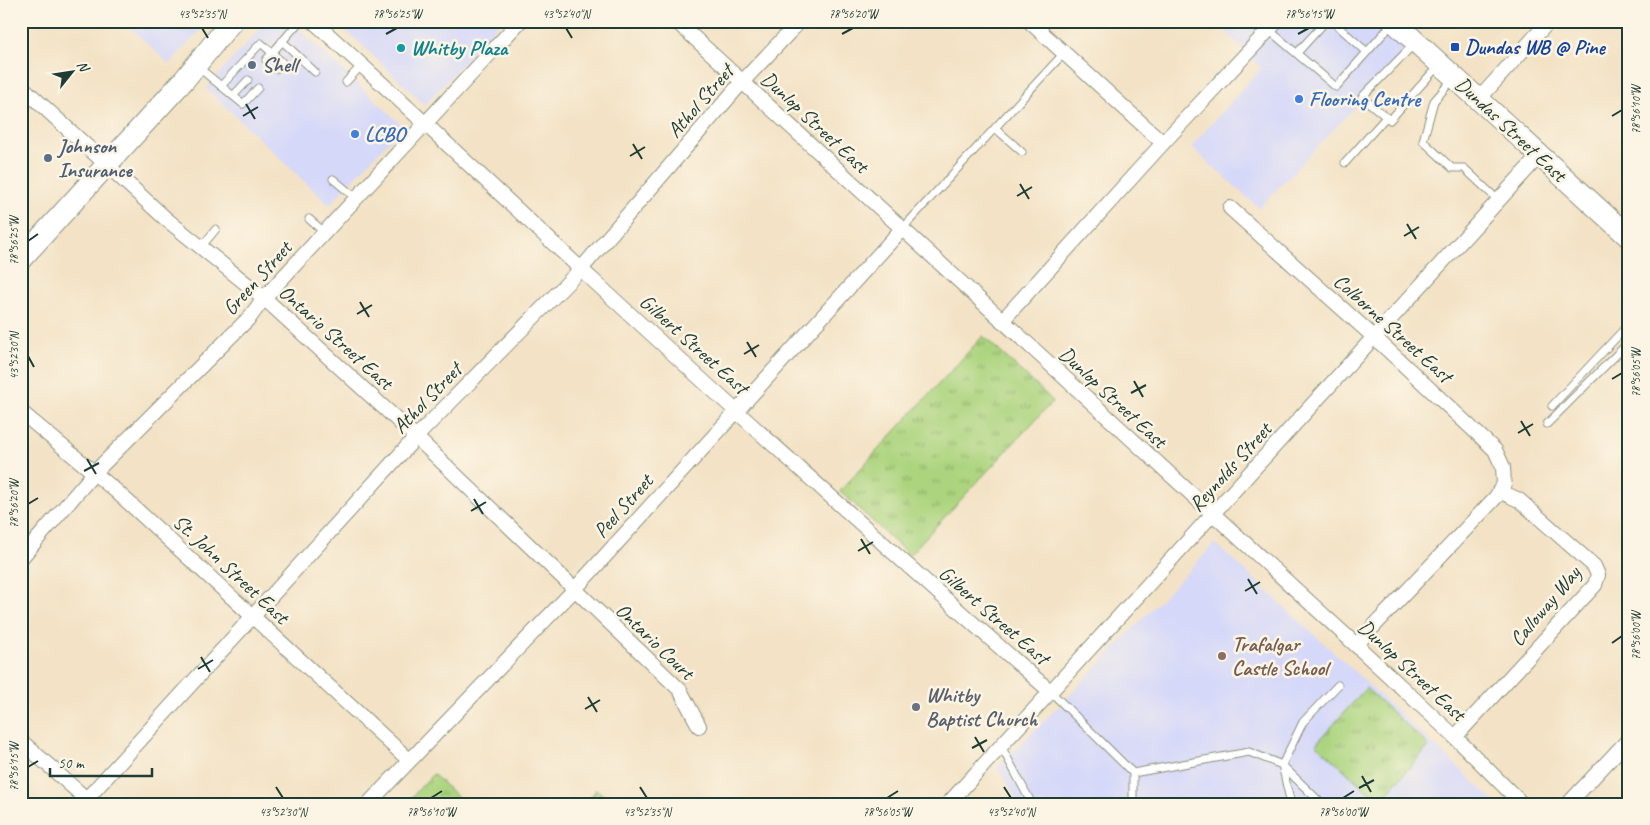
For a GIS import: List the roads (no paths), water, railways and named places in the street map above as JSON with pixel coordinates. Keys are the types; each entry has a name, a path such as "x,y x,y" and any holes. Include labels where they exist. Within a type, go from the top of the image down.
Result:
{"main road":[{"path":"21,258 196,65 232,21"},
{"name":"Dundas Street East","path":"1393,21 1629,237"}],"street":[{"name":"Gilbert Street East","path":"314,21 581,269 920,577 1051,692"},
{"name":"Green Street","path":"21,558 95,472 250,317 264,298 326,234 520,21"},
{"name":"Dunlop Street East","path":"676,21 1213,516 1356,645 1455,737 1522,804"},
{"name":"Athol Street","path":"87,802 416,437 581,269 742,82 800,21"},
{"path":"1030,21 1163,143"},
{"path":"1479,99 1549,21"},
{"path":"1002,321 1273,25"},
{"name":"Ontario Street East","path":"21,86 166,219 202,246 264,298 416,437 575,589"},
{"name":"Reynolds Street","path":"948,804 1540,156"},
{"name":"Colborne Street East","path":"1230,208 1374,337 1494,450 1503,467 1504,484 1499,491"},
{"name":"Peel Street","path":"368,804 575,589 902,229"},
{"name":"St. John Street East","path":"21,412 95,472 409,760"},
{"path":"1356,645 1499,491"},
{"name":"Calloway Way","path":"1455,737 1594,585 1598,575 1594,566 1519,500 1499,491"},
{"name":"Ontario Court","path":"575,589 680,690 699,726"},
{"path":"1568,804 1629,738"},
{"path":"21,742 87,802"}],"lane":[{"path":"266,60 300,21"},
{"path":"1297,53 1326,21"},
{"path":"1332,21 1367,52"},
{"path":"1273,25 1297,53 1336,87 1393,21"},
{"path":"282,42 315,72"},
{"path":"1417,42 1362,96 1390,120 1447,70"},
{"path":"221,86 261,43 282,62 276,69"},
{"path":"902,229 1064,53"},
{"path":"196,65 243,104 258,88"},
{"path":"346,82 362,65"},
{"path":"1447,70 1434,101 1423,141 1452,168 1464,168 1499,201"},
{"path":"233,96 248,80"},
{"path":"1345,163 1386,117"},
{"path":"995,128 1022,152"},
{"path":"333,178 357,200"},
{"path":"309,219 326,234"},
{"path":"202,246 216,229"},
{"path":"1552,406 1629,324"},
{"path":"1547,424 1629,342"},
{"path":"1292,804 1282,765 1303,722 1338,685"},
{"path":"1051,692 1134,773 1133,804"},
{"path":"1001,746 1032,804"},
{"path":"1134,773 1249,752 1282,765 1322,804"}],"place":[{"name":"Dundas WB @ Pine","path":"1455,47"},
{"name":"Whitby Plaza","path":"401,48"},
{"name":"Shell","path":"252,65"},
{"name":"Flooring Centre","path":"1299,99"},
{"name":"LCBO","path":"355,134"},
{"name":"Johnson Insurance","path":"48,158"},
{"name":"Trafalgar Castle School","path":"1222,656"},
{"name":"Whitby Baptist Church","path":"916,707"}]}
